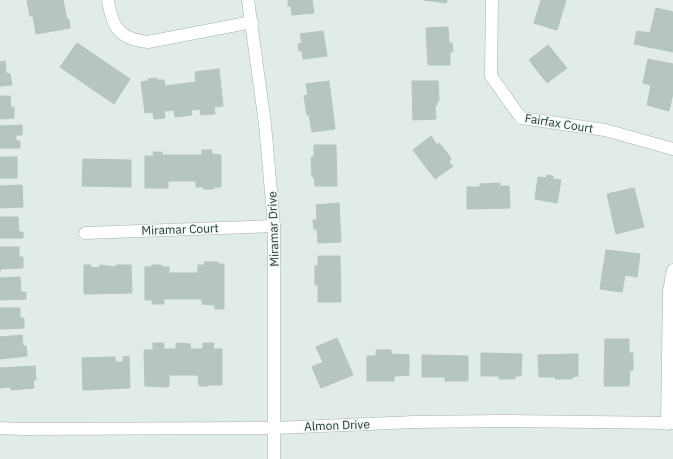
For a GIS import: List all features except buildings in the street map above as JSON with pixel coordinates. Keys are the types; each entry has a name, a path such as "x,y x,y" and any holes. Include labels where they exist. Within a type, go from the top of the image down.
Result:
{"street":[{"path":"108,0 110,16 116,28 127,37 136,41 148,42 252,22"},
{"name":"Miramar Drive","path":"248,0 265,124 274,226 274,459"},
{"name":"Fairfax Court","path":"492,0 491,76 521,118 605,130 673,149"},
{"name":"Miramar Court","path":"85,233 274,226"},
{"path":"670,424 669,291 673,270"},
{"name":"Almon Drive","path":"0,428 275,428 414,422 500,421 670,424"}]}
